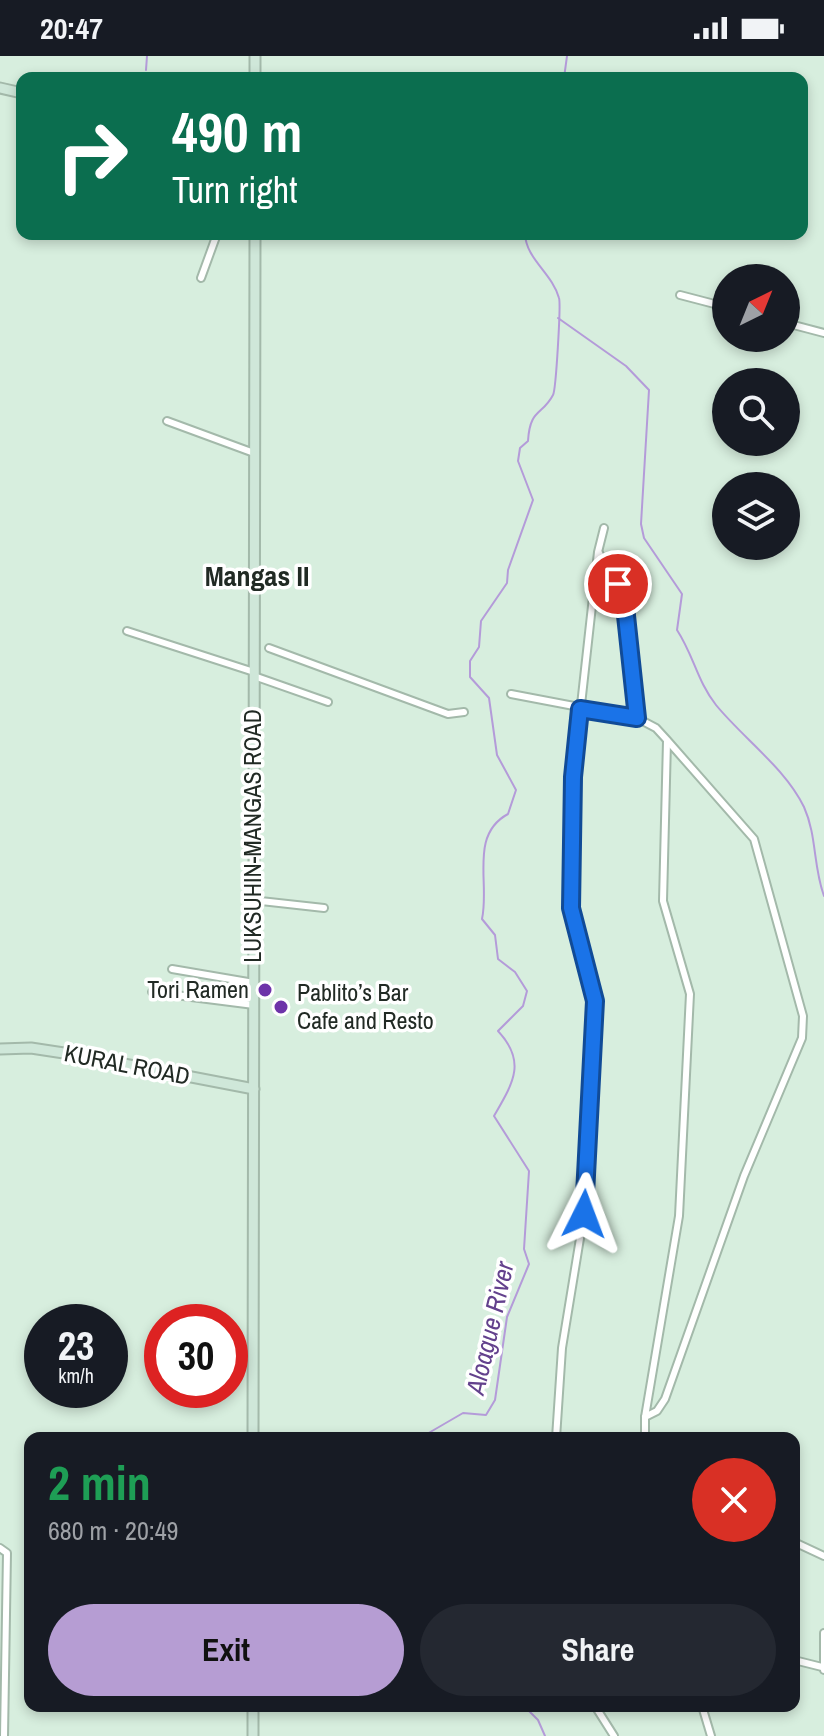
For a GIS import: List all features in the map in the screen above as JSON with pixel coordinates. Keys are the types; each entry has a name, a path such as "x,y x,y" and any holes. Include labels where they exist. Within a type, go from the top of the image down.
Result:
{"main road":[{"name":"LUKSUHIN-MANGAS ROAD","path":"253,1432 254,983 251,900 255,240"},
{"name":"KURAL ROAD","path":"0,1049 31,1048 62,1052 254,1089"},
{"path":"253,1712 253,1736"}],"street":[{"path":"201,278 215,240"},
{"path":"680,295 712,303"},
{"path":"800,327 824,333"},
{"path":"167,421 254,453"},
{"path":"556,1432 562,1348 584,1214 595,1021 592,982 571,908 573,777 598,552 604,528"},
{"path":"598,552 624,597 637,718"},
{"path":"127,631 328,702"},
{"path":"253,642 448,714 464,712"},
{"path":"511,694 637,718 656,728 754,839 804,1028 744,1176 665,1399 657,1411 645,1417"},
{"path":"645,1432 679,1216 690,994 662,891 667,740"},
{"path":"251,900 324,908"},
{"path":"172,969 254,983"},
{"path":"152,992 254,1005"},
{"path":"800,1545 824,1556"},
{"path":"0,1548 7,1553 4,1736"},
{"path":"800,1662 823,1668 824,1633"},
{"path":"599,1712 614,1736"},
{"path":"704,1712 711,1736"}],"waterway":[{"path":"146,70 147,56"},
{"name":"Aloague River","path":"565,72 567,56"},
{"name":"Aloague River","path":"430,1432 463,1413 486,1415 495,1400 507,1317 529,1264 524,1249 529,1171 494,1116 514,1073 512,1053 498,1031 523,1006 527,991 515,972 498,959 495,935 482,919 485,847 496,823 508,814 516,790 497,755 489,698 470,677 470,661 479,647 481,621 507,583 508,570 533,500 518,461 520,448 528,441 534,417 549,402 554,390 559,298 526,240"},
{"path":"558,318 626,366 649,390 641,524 644,538 682,594 677,630 710,696 786,779 804,807 824,896"},
{"name":"Aloague River","path":"530,1712 538,1720 545,1736"}],"place":[{"name":"Tori Ramen","path":"265,990"},
{"name":"Pablito’s Bar Cafe and Resto","path":"281,1007"}],"district":[{"name":"Mangas II","path":"257,576"}],"route":[{"path":"584,1214 595,1001 572,920 573,777 580,709 637,718 624,597 618,584"}]}
